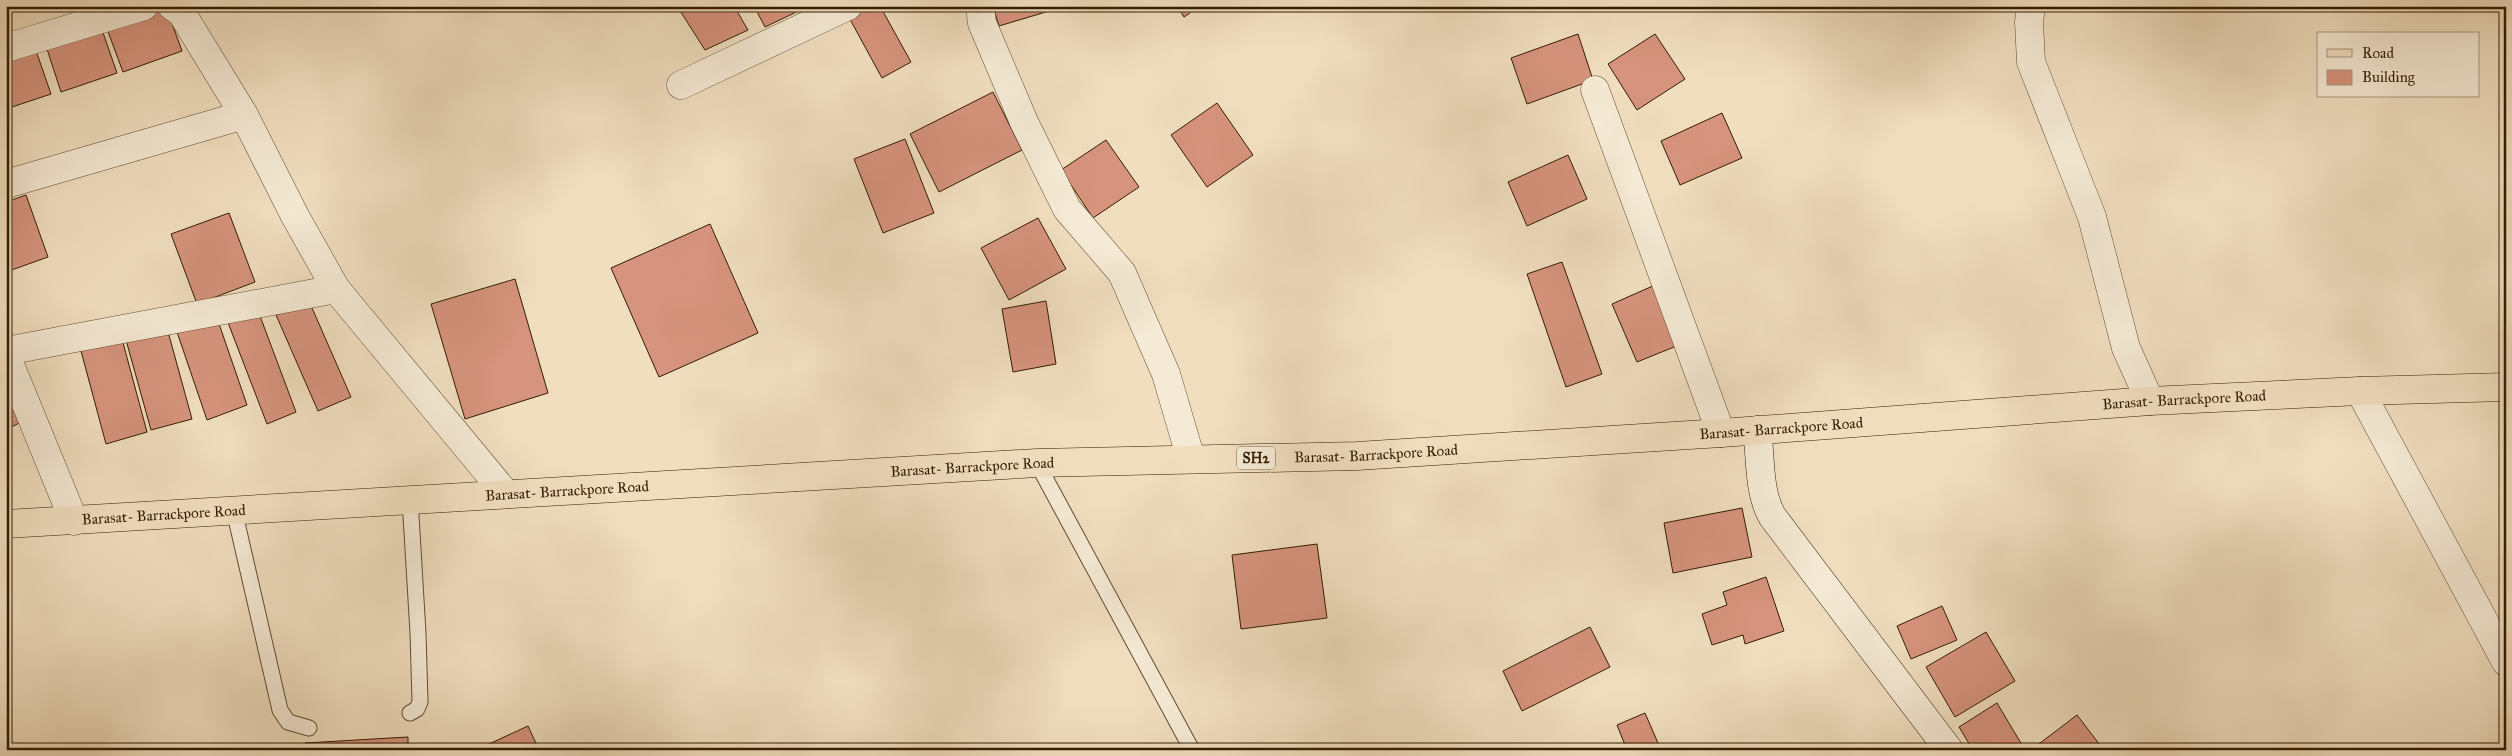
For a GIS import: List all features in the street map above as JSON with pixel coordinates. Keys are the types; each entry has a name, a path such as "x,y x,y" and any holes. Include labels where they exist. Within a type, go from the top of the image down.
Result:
{"main road":[{"name":"Barasat- Barrackpore Road","path":"6,524 1037,463 1357,456 1721,433 2150,401 2360,391 2506,387"}],"street":[{"path":"6,48 144,6"},
{"path":"172,6 181,12 244,115 295,216 336,289 506,494"},
{"path":"681,85 848,6"},
{"path":"980,6 982,23 1024,122 1067,210 1122,273 1166,374 1191,459"},
{"path":"2031,6 2029,22 2031,62 2092,216 2126,348 2150,401"},
{"path":"1594,90 1721,433"},
{"path":"6,184 244,115"},
{"path":"6,351 336,289"},
{"path":"6,355 74,521"},
{"path":"2360,391 2506,662"},
{"path":"1758,430 1763,489 1766,504 1772,516 1949,750"}],"lane":[{"path":"1037,463 1192,750"},
{"path":"410,499 420,702 417,709 410,713"},
{"path":"234,510 280,710 288,722 309,728"}],"building":[{"path":"677,6 734,6 748,30 705,50"},
{"path":"754,6 809,6 765,27"},
{"path":"856,6 880,6 911,62 882,78 846,12"},
{"path":"993,6 1066,6 999,26"},
{"path":"1177,6 1200,6 1184,17"},
{"path":"166,7 182,51 123,72 107,29"},
{"path":"100,24 117,73 61,92 45,43"},
{"path":"1578,34 1593,80 1527,104 1511,58"},
{"path":"1655,34 1685,79 1637,110 1608,64"},
{"path":"33,42 51,94 6,109 6,51"},
{"path":"993,92 1022,150 939,192 910,134"},
{"path":"1217,103 1253,155 1207,187 1171,135"},
{"path":"1722,113 1742,158 1680,185 1661,141"},
{"path":"905,139 934,213 883,233 854,159"},
{"path":"1106,140 1139,187 1093,218 1061,170"},
{"path":"1568,155 1587,199 1527,226 1508,182"},
{"path":"26,195 48,257 6,272 6,202"},
{"path":"229,213 255,282 197,304 171,234"},
{"path":"1038,218 1066,269 1009,300 981,248"},
{"path":"710,224 758,333 659,377 611,268"},
{"path":"1562,262 1602,374 1566,387 1527,274"},
{"path":"515,279 548,393 465,419 431,304"},
{"path":"1655,285 1679,345 1637,362 1612,304"},
{"path":"309,301 351,397 318,411 276,315"},
{"path":"1046,301 1056,364 1013,372 1002,309"},
{"path":"257,308 296,412 267,424 227,320"},
{"path":"217,318 247,405 207,420 177,332"},
{"path":"167,328 192,419 151,430 126,340"},
{"path":"122,339 147,432 106,444 81,351"},
{"path":"6,388 23,421 6,430"},
{"path":"1742,508 1752,557 1673,573 1664,523"},
{"path":"1317,544 1327,618 1241,629 1232,555"},
{"path":"1766,577 1784,631 1745,644 1743,635 1712,645 1702,614 1727,605 1723,592"},
{"path":"1942,606 1957,640 1911,659 1897,626"},
{"path":"1590,627 1610,667 1522,711 1503,671"},
{"path":"1986,632 2015,681 1955,717 1926,667"},
{"path":"1997,703 2022,745 2014,750 1973,750 1959,727"},
{"path":"1645,713 1661,750 1627,750 1617,725"},
{"path":"2077,715 2103,749 2031,750"},
{"path":"528,726 539,750 476,750"},
{"path":"408,737 408,750 306,750 305,743"}]}
